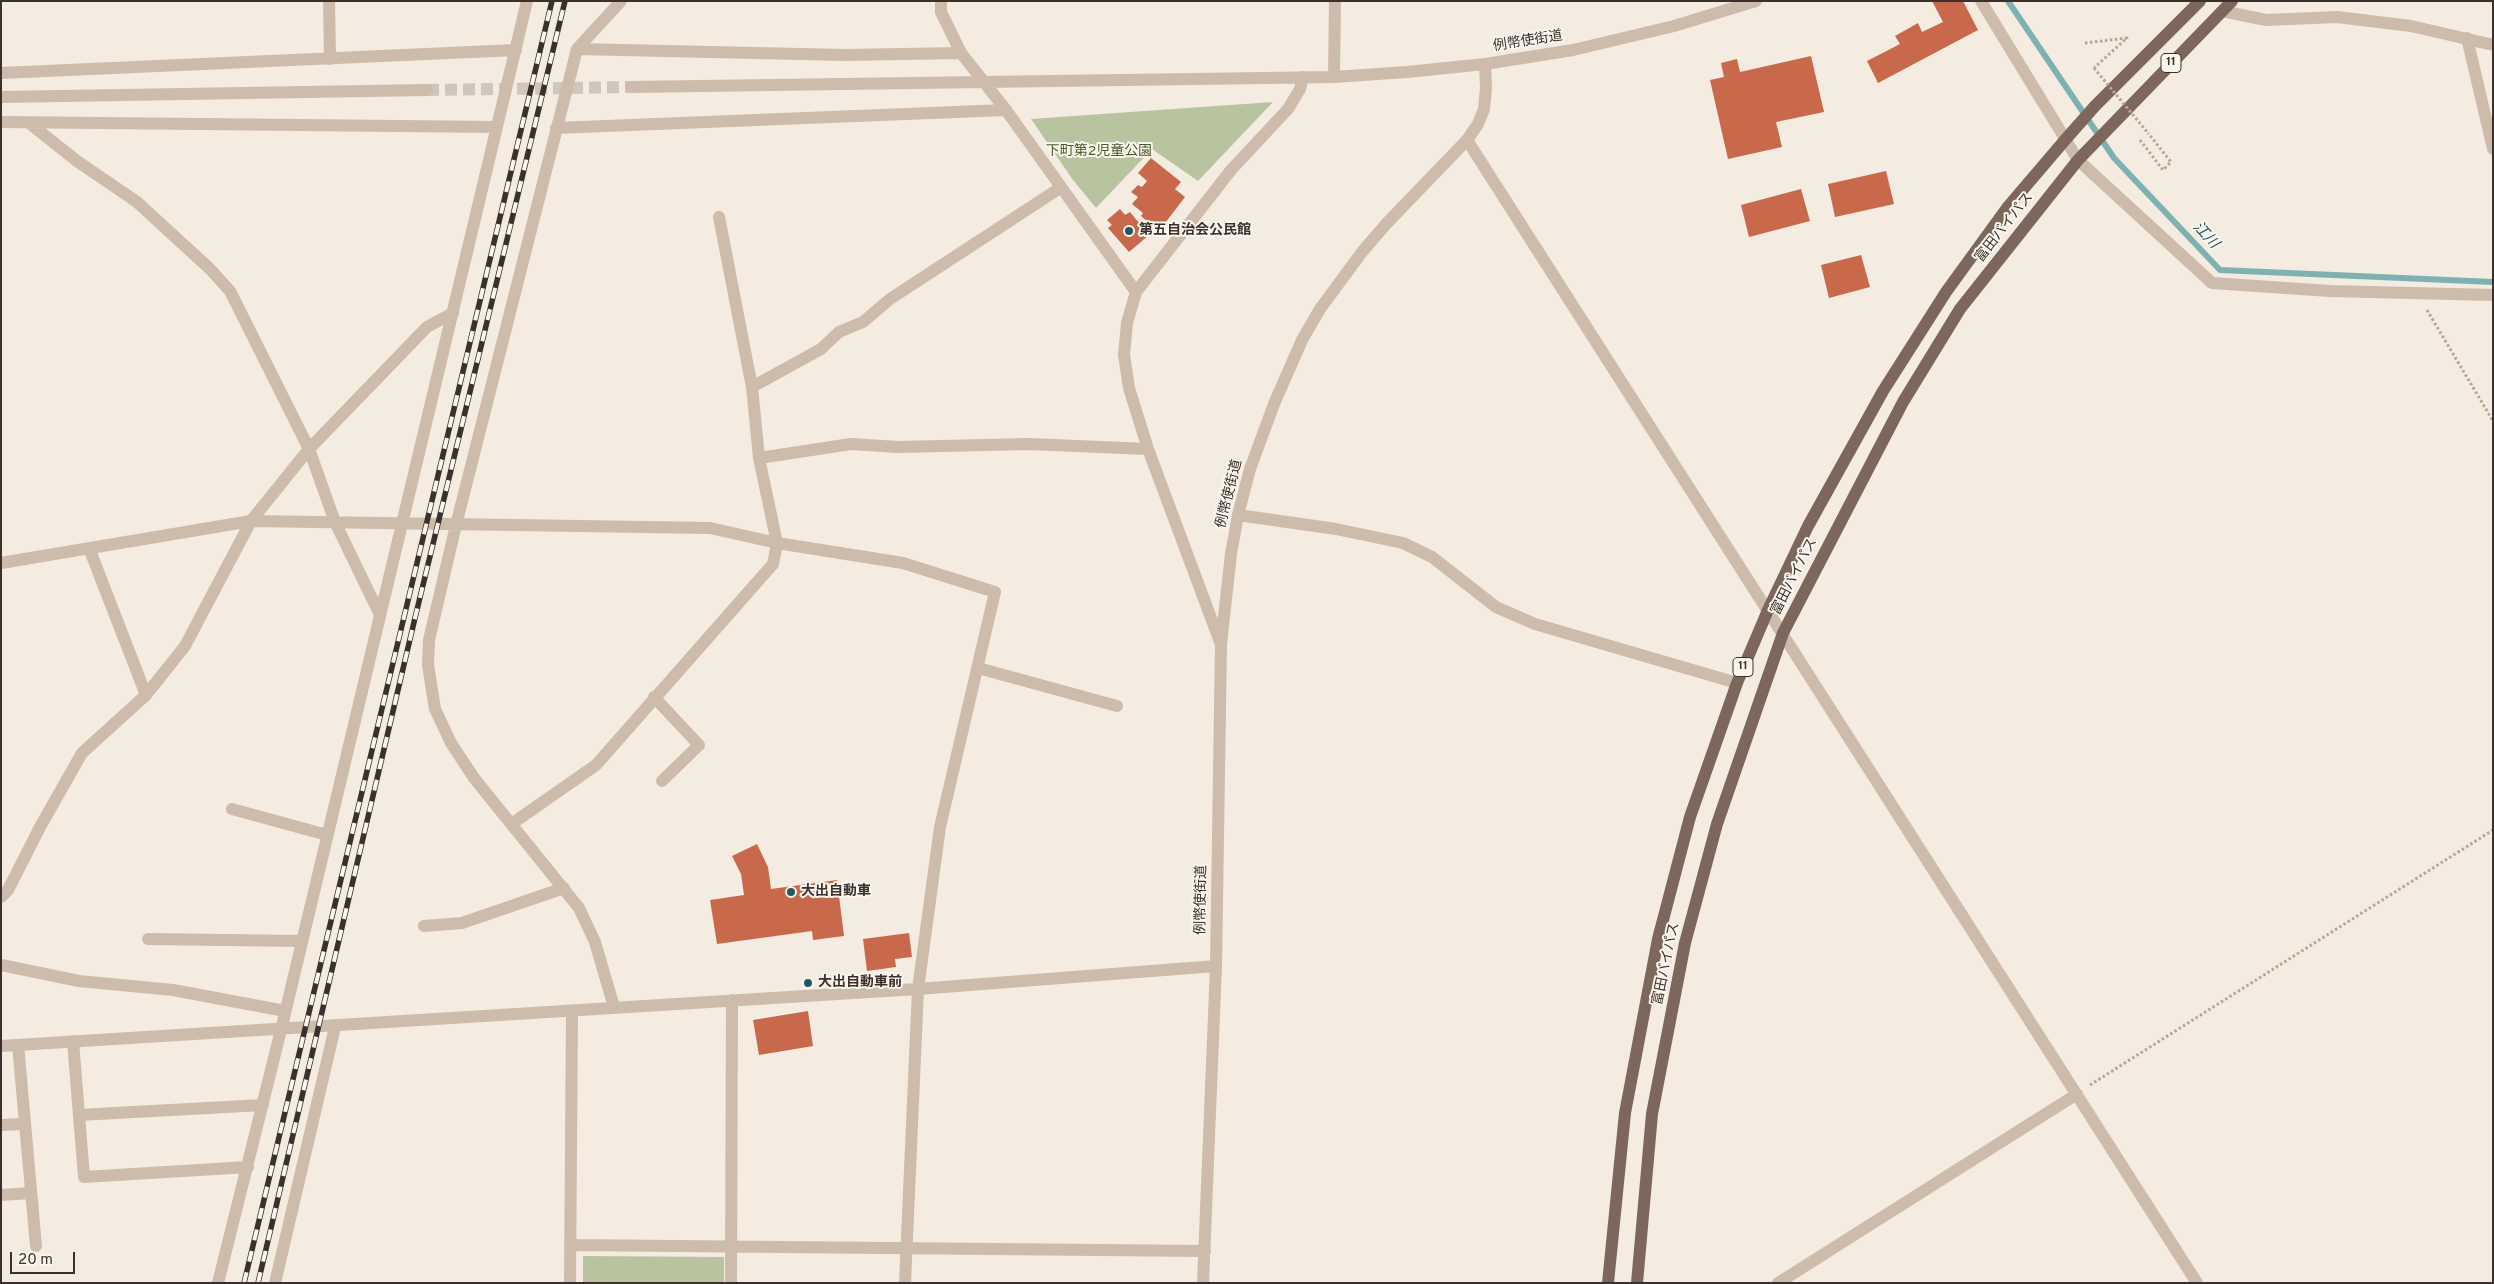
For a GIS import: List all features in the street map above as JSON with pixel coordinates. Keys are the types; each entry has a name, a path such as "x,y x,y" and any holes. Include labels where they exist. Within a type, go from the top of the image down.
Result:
{"main road":[{"name":"富田バイパス","path":"1608,1283 1624,1113 1658,939 1690,817 1736,682 1768,610 1808,526 1888,383 1946,292 2007,208 2095,106 2200,1"},
{"name":"富田バイパス","path":"1637,1283 1652,1114 1685,943 1717,824 1783,633 1903,402 1960,309 2110,125 2232,1"}],"street":[{"path":"329,1 330,59"},
{"path":"218,1283 263,1105 527,1"},
{"path":"614,1007 594,942 579,908 513,823 474,778 451,743 435,709 430,685 428,640 577,49 620,1"},
{"path":"941,1 941,12 962,53 1006,110 1136,292"},
{"path":"1334,77 1335,1"},
{"path":"1981,1 2083,156 2212,283 2330,291 2493,295"},
{"name":"例幣使街道","path":"1204,1283 1216,966 1221,644 1231,554 1238,515 1250,468 1274,404 1302,340 1320,309 1387,223 1467,140 1478,124 1484,109 1486,88 1485,64 1629,38 1753,2"},
{"path":"2222,11 2266,20 2338,17 2411,26 2493,44"},
{"path":"2467,38 2493,149"},
{"path":"577,49 845,55 962,53"},
{"path":"1,73 516,50"},
{"path":"631,87 983,80 1303,78 1485,64"},
{"path":"1221,644 1148,448 1129,388 1124,355 1127,323 1136,292 1231,170 1288,109 1300,89 1303,78"},
{"path":"1,97 427,90"},
{"path":"556,128 1006,110"},
{"path":"1,122 497,127"},
{"path":"29,123 77,161 137,202 210,269 230,290 309,449 335,522 380,615"},
{"path":"1467,140 2197,1283"},
{"path":"752,387 821,349 839,332 862,322 890,299 1060,188"},
{"path":"513,823 596,765 773,564 777,543 759,458 752,387 719,217"},
{"path":"1,897 8,890 82,753 146,694 185,646 251,521 309,449 427,326 453,313"},
{"path":"759,458 851,444 898,447 1029,444 1148,448"},
{"path":"1238,515 1336,530 1403,543 1432,557 1496,607 1535,624 1736,682"},
{"path":"1,563 251,521 710,528 777,543 903,563 995,592 940,827 918,989 905,1283"},
{"path":"89,548 146,694"},
{"path":"978,668 1118,706"},
{"path":"654,697 699,745 662,781"},
{"path":"232,809 327,835"},
{"path":"424,926 462,923 564,888"},
{"path":"148,939 302,941"},
{"path":"1,965 79,981 173,990 285,1011"},
{"path":"1,1046 335,1027 614,1007 918,989 1216,966"},
{"path":"731,1283 732,1000"},
{"path":"570,1283 572,1011"},
{"path":"275,1283 335,1027"},
{"path":"73,1041 84,1177 248,1167"},
{"path":"18,1045 36,1246"},
{"path":"1778,1283 2077,1094"},
{"path":"79,1115 263,1105"},
{"path":"1,1125 24,1124"},
{"path":"1,1195 31,1193"},
{"path":"570,1245 1204,1251"}],"path":[{"path":"2085,43 2127,38 2094,68 2171,162 2163,170 2140,140"},
{"path":"2416,292 2493,421"},
{"path":"2077,1094 2493,830"}],"green space":[{"name":"下町第2児童公園","path":"1273,102 1198,181 1152,149 1096,208 1073,180 1031,119"},
{"path":"583,1256 724,1257 724,1283 583,1283"}],"building":[{"path":"1932,1 1963,1 1978,30 1878,83 1867,61 1900,44 1895,36 1918,23 1922,32 1943,22"},
{"path":"1811,56 1824,112 1776,122 1782,147 1728,159 1710,80 1724,77 1721,63 1737,59 1740,72"},
{"path":"1151,158 1181,182 1175,189 1185,197 1159,231 1141,216 1143,213 1132,204 1138,197 1131,192 1138,185 1142,187 1147,181 1138,173"},
{"path":"1886,171 1894,204 1835,217 1828,184"},
{"path":"1801,189 1810,221 1749,237 1741,205"},
{"name":"第五自治会公民館","path":"1120,209 1125,215 1130,212 1149,235 1129,252 1108,228 1112,225 1107,220"},
{"path":"1861,255 1870,287 1829,298 1821,265"},
{"name":"大出自動車","path":"757,844 768,867 771,889 837,880 844,936 813,940 812,931 717,944 710,900 744,895 741,874 732,856"},
{"path":"909,933 912,957 895,959 896,967 867,971 863,939"},
{"path":"808,1011 813,1046 759,1055 753,1020"}],"waterway":[{"name":"江川","path":"2008,1 2114,158 2220,270 2493,282"}],"tunnel":[{"path":"427,90 631,87"}],"railway":[{"path":"244,1283 552,1"},
{"path":"258,1283 415,618 565,1"}],"place":[{"name":"第五自治会公民館","path":"1129,231"},
{"name":"大出自動車","path":"791,892"},
{"name":"大出自動車前","path":"808,983"}]}
